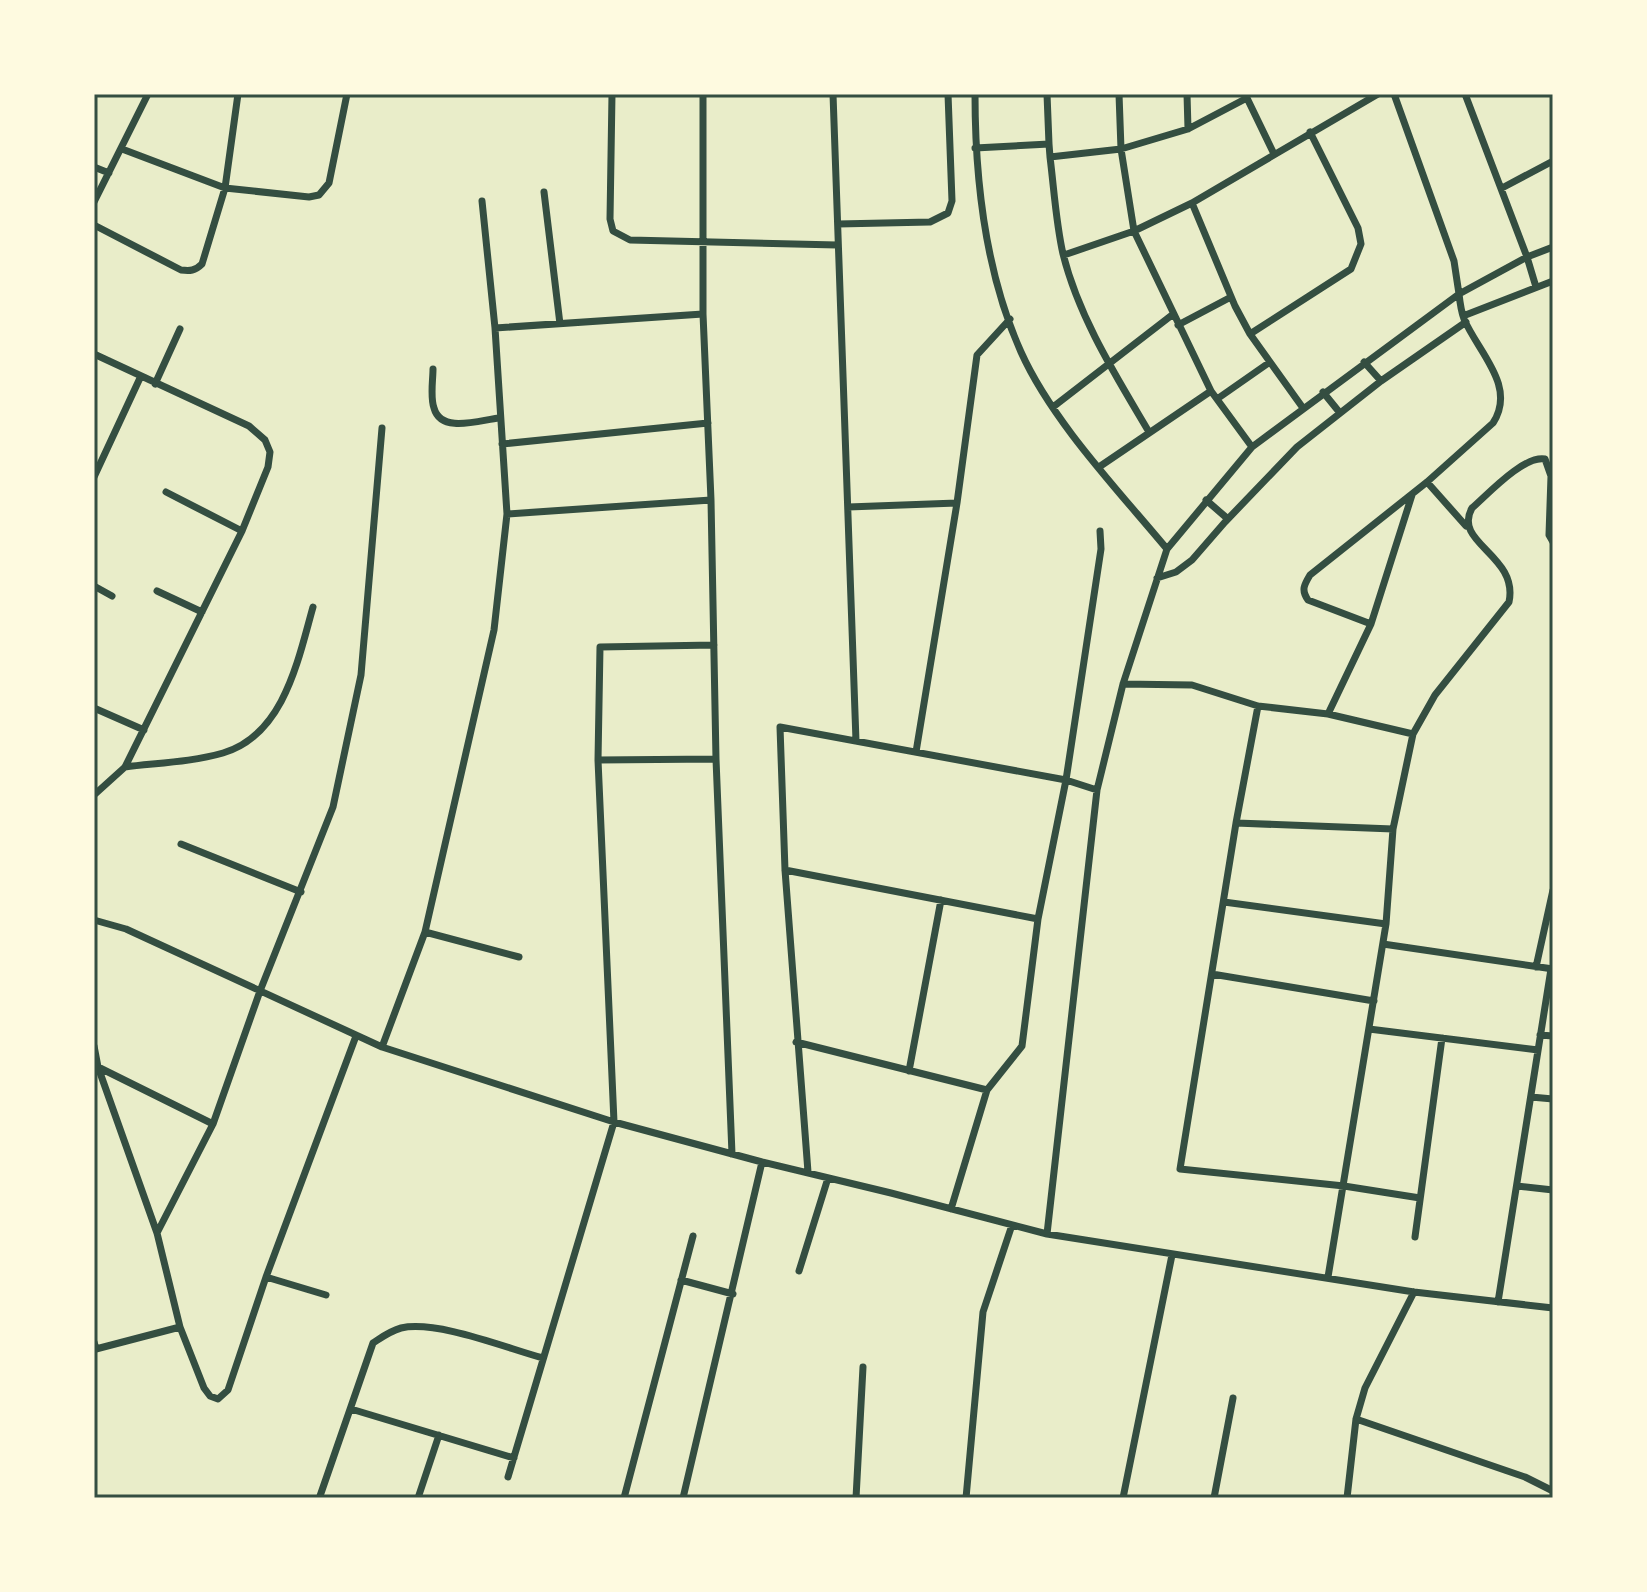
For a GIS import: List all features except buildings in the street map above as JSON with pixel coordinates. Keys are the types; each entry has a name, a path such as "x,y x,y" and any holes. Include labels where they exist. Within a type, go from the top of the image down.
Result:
{"street":[{"path":"94,202 148,94"},
{"path":"94,225 181,270 191,271 202,264 225,188 238,94"},
{"path":"122,149 225,188 309,197 319,195 329,183 347,94"},
{"path":"612,94 610,219 613,231 630,240 837,245"},
{"path":"703,94 703,314 732,1154"},
{"path":"833,94 856,741"},
{"path":"838,224 930,222 948,213 952,201 948,94"},
{"path":"975,94 975,148 988,242 1022,353 1053,407 1167,549"},
{"path":"1047,94 1050,157 1064,255 1107,362 1149,432"},
{"path":"1119,94 1121,149 1134,231 1211,391 1252,447"},
{"path":"1187,94 1188,129"},
{"path":"1064,255 1134,231 1192,203 1378,94"},
{"path":"1371,624 1308,600 1303,593 1310,575 1427,482 1493,423 1500,412 1499,383 1464,319 1454,261 1394,94"},
{"path":"1465,94 1536,287"},
{"path":"1050,157 1121,149 1188,129 1246,96 1274,154"},
{"path":"1250,334 1351,269 1361,244 1358,228 1310,132"},
{"path":"975,148 1049,144"},
{"path":"1502,188 1553,161"},
{"path":"94,167 109,173"},
{"path":"544,192 560,324"},
{"path":"382,1047 425,932 494,630 507,514 495,328 482,201"},
{"path":"1192,203 1250,334 1303,408"},
{"path":"1047,1234 1097,790 1123,684 1167,549 1252,447 1459,294 1527,257 1553,247"},
{"path":"1157,578 1185,567 1226,517 1297,447 1379,379 1464,319 1553,281"},
{"path":"1178,325 1231,297"},
{"path":"495,328 703,314"},
{"path":"1053,407 1107,362 1172,315"},
{"path":"916,752 957,503 977,355 1010,319"},
{"path":"155,384 180,329"},
{"path":"94,354 249,426 265,440 270,452 268,467 242,531 144,730 125,767 94,795"},
{"path":"1217,399 1270,362"},
{"path":"1364,362 1379,379"},
{"path":"433,369 433,407 439,418 453,424 499,418"},
{"path":"94,477 140,378"},
{"path":"1099,467 1211,391"},
{"path":"1323,392 1339,411"},
{"path":"502,444 708,423"},
{"path":"157,1233 213,1124 260,991 333,807 361,675 382,428"},
{"path":"1467,527 1472,508 1524,464 1540,458 1545,459 1551,476 1549,535 1553,542"},
{"path":"1328,1277 1386,924 1393,829 1413,734 1435,695 1509,602 1511,591 1508,576 1427,482"},
{"path":"166,492 242,531"},
{"path":"1328,714 1371,624 1412,493"},
{"path":"507,514 711,500"},
{"path":"1206,500 1226,517"},
{"path":"848,507 957,503"},
{"path":"951,1209 987,1090 1022,1046 1038,919 1066,780 1101,549 1100,531"},
{"path":"94,586 112,596"},
{"path":"157,591 202,612"},
{"path":"125,767 224,752 242,745 258,733 292,682 313,607"},
{"path":"508,1477 614,1122 598,760 600,647 714,645"},
{"path":"1123,684 1192,685 1258,706 1328,714 1413,734"},
{"path":"1258,706 1180,1169 1344,1186 1420,1198"},
{"path":"94,708 144,730"},
{"path":"808,1172 785,870 780,727 1066,780 1097,790"},
{"path":"598,760 716,759"},
{"path":"1236,823 1393,829"},
{"path":"181,844 301,892"},
{"path":"785,870 1038,919"},
{"path":"1536,967 1553,890"},
{"path":"909,1071 941,900"},
{"path":"1224,902 1386,924"},
{"path":"94,920 126,929 382,1047 614,1122 762,1162 1047,1234 1414,1292 1553,1308"},
{"path":"425,932 519,957"},
{"path":"1383,944 1552,969 1498,1302"},
{"path":"1212,974 1374,1001"},
{"path":"1369,1029 1538,1050"},
{"path":"1540,1035 1553,1036"},
{"path":"94,1046 98,1067 157,1233 180,1327 204,1388 210,1396 218,1399 228,1390 266,1277 356,1036"},
{"path":"1415,1237 1442,1038"},
{"path":"796,1042 987,1090"},
{"path":"98,1067 213,1124"},
{"path":"1531,1097 1553,1099"},
{"path":"684,1494 762,1162"},
{"path":"799,1271 828,1178"},
{"path":"1517,1186 1553,1190"},
{"path":"966,1498 983,1312 1012,1225"},
{"path":"624,1498 693,1236"},
{"path":"1123,1498 1172,1255"},
{"path":"266,1277 326,1295"},
{"path":"681,1280 733,1294"},
{"path":"1347,1498 1356,1419 1365,1388 1414,1292"},
{"path":"94,1342 96,1349 180,1327"},
{"path":"320,1496 373,1343 387,1333 401,1328 435,1328 543,1358"},
{"path":"856,1498 863,1367"},
{"path":"1214,1498 1233,1398"},
{"path":"351,1409 514,1458"},
{"path":"1356,1419 1525,1477 1553,1491"},
{"path":"418,1498 439,1435"}]}
